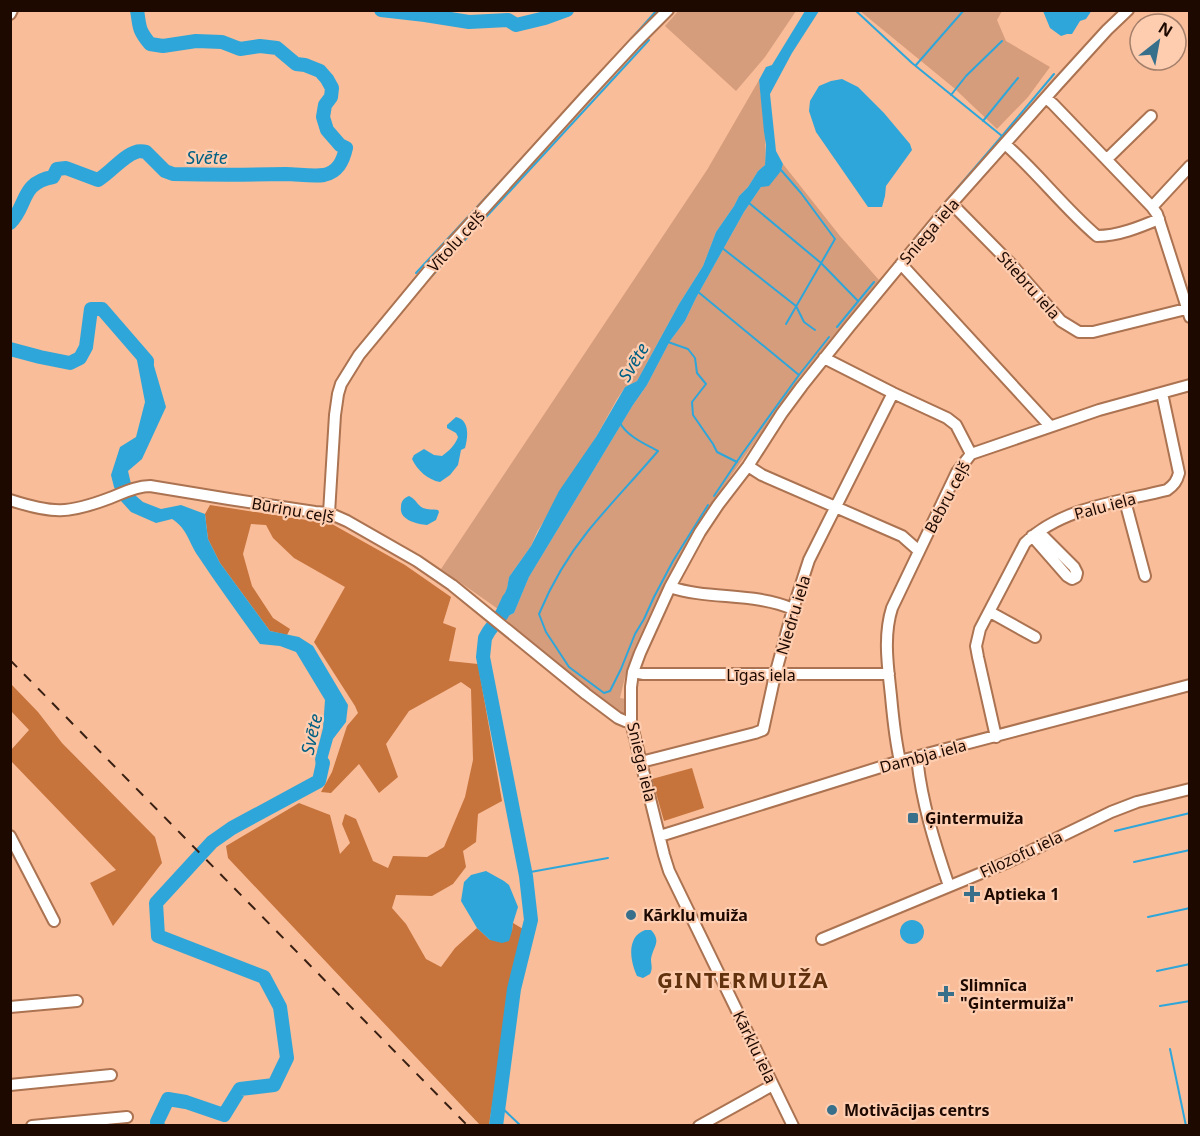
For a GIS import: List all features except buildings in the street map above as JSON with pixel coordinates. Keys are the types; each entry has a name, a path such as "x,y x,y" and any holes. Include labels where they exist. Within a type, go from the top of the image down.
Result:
{"street":[{"name":"Vītolu ceļš","path":"329,513 338,393 340,384 359,355 440,257 598,83 668,10"},
{"name":"Sniega iela","path":"660,836 631,722 631,687 633,672 643,645 670,587 700,532 802,386 921,238 1107,30 1128,10"},
{"path":"1046,98 1152,207 1159,219 1189,311"},
{"path":"1107,159 1150,116"},
{"path":"1005,144 1097,236 1122,232 1159,219"},
{"path":"1152,207 1190,166"},
{"name":"Stiebru iela","path":"952,204 1011,264 1061,321 1078,332 1093,332 1189,311"},
{"path":"901,264 1050,426"},
{"path":"825,358 947,418 956,425 971,454"},
{"name":"Bebru ceļš","path":"900,761 895,741 889,674 887,633 890,616 957,472 971,454 1098,410 1190,385"},
{"name":"Niedru iela","path":"641,762 755,734 763,729 775,675 809,560 893,393"},
{"name":"Palu iela","path":"996,737 976,646 980,629 1025,543 1036,534 1060,518 1167,490 1173,486 1179,472 1162,393"},
{"path":"748,466 762,476 902,536 919,551"},
{"name":"Būriņu ceļš","path":"10,500 46,510 64,511 84,507 139,487 150,486 329,513 357,526 417,561 452,585 556,671 618,718 631,722"},
{"path":"1125,501 1145,576"},
{"path":"670,587 761,600 793,609"},
{"path":"990,612 1035,637"},
{"name":"Līgas iela","path":"633,672 644,674 889,674"},
{"name":"Dambja iela","path":"660,836 900,761 1190,685"},
{"path":"917,757 918,773 949,886"},
{"name":"Filozofu iela","path":"822,939 1008,862 1111,812 1137,802 1190,789"},
{"path":"10,836 54,921"},
{"name":"Kārklu iela","path":"660,836 669,871 793,1125"},
{"path":"10,1006 77,1001"},
{"path":"10,1085 111,1075"},
{"path":"703,1125 773,1085"},
{"path":"32,1125 127,1117"}],"shaded area":[{"path":"679,10 796,11 765,57 736,91 665,26"},
{"path":"860,11 1002,11 997,20 1006,41 1050,67 1028,97 997,129 954,88"},
{"path":"759,80 765,133 765,165 739,196 716,232 703,266 679,304 637,381 625,387 617,399 537,532 531,546 509,577 498,609 441,569 707,170"},
{"path":"783,164 840,236 879,280 800,377 710,506 658,596 633,651 636,653 634,658 632,657 620,698 626,699 626,712 621,715 504,618 514,613 529,577 647,385 670,341 685,321 744,212 761,187 781,171"},
{"path":"210,505 332,524 405,565 451,597 443,623 456,628 449,661 478,664 502,801 478,814 476,842 463,851 466,867 453,884 432,896 396,895 392,908 406,924 426,959 441,967 455,948 477,928 490,940 512,931 513,923 523,929 515,959 489,1125 480,1125 228,858 226,846 299,803 330,815 340,854 350,843 342,824 345,814 356,819 373,861 388,868 393,856 427,857 444,847 465,797 473,760 471,689 461,682 409,711 386,744 398,777 379,793 359,764 331,793 321,792 332,772 347,726 358,713 314,642 345,587 294,558 273,538 266,525 251,524 243,554 252,586 273,618 290,629 287,635 270,631 220,563 208,539 205,514"},
{"path":"11,684 38,712 62,743 155,837 162,863 113,926 90,883 116,870 11,761 11,750 29,730 11,711"},
{"path":"692,768 704,808 664,821 652,779"}],"water":[{"path":"1092,10 1086,19 1080,21 1072,34 1061,36 1050,28 1043,11"},
{"path":"805,11 819,11 792,53 770,94 776,151 783,164 781,171 769,186 761,187 744,212 685,321 670,341 647,385 529,577 514,613 504,618 498,613 498,609 509,577 531,546 559,491 596,437 625,387 637,381 679,304 703,266 716,232 739,196 765,165 766,145 759,80 766,67 772,65"},
{"path":"842,79 858,87 884,113 910,144 912,150 886,186 882,207 868,207 816,132 809,111 810,101 819,86"},
{"path":"139,347 152,359 166,407 142,459 128,471 132,488 143,502 161,509 181,505 205,514 208,539 220,563 270,631 299,637 313,646 348,705 346,722 333,739 322,778 318,781 315,759 323,728 325,700 296,652 280,646 260,644 198,556 181,527 172,519 156,523 131,512 121,501 114,487 111,475 120,447 136,437 145,402 135,350"},
{"path":"456,417 466,425 465,448 461,450 458,465 450,475 440,482 436,481 423,474 412,459 424,449 434,455 442,456 449,450 458,437 456,433 447,428 447,425"},
{"path":"409,496 423,508 438,510 436,520 427,525 406,518 401,511 401,505 403,500"},
{"path":"486,871 509,885 518,907 509,941 502,943 490,940 477,928 461,901 464,882 471,875"},
{"path":"912,920 920,924 924,932 920,940 912,944 904,940 900,932 904,924"},
{"path":"645,930 651,930 656,941 651,959 651,972 643,978 637,976 631,950 635,938"}],"waterway":[{"name":"Svēte","path":"10,223 30,189 42,180 53,177 57,169 66,168 98,180 126,157 138,151 146,152 165,171 173,174 320,176 329,174 341,161 346,148 340,145 327,130 323,117 332,88 320,71 296,64 277,48 260,46 240,49 222,42 196,41 163,46 150,44 140,28 137,10"},
{"name":"Svēte","path":"381,10 469,22 508,20 516,25 567,10"},
{"path":"625,46 657,10"},
{"path":"855,10 912,63 1002,136 936,213"},
{"path":"916,65 964,10"},
{"path":"429,279 649,40"},
{"path":"951,95 966,76 1002,41"},
{"path":"1002,136 1054,74"},
{"path":"983,121 1018,78"},
{"path":"416,273 560,117"},
{"path":"781,170 835,239 786,324"},
{"path":"749,203 821,263 858,301"},
{"path":"721,247 796,306 804,322 815,330"},
{"path":"837,327 874,282"},
{"path":"697,291 799,375"},
{"name":"Svēte","path":"10,349 70,363 80,358 86,347 91,309 102,309 147,363"},
{"path":"714,496 799,375 829,337"},
{"path":"668,342 688,349 695,358 697,373 706,384 692,402 693,415 717,452 737,462"},
{"path":"620,423 632,436 658,451 581,541 560,571 539,614 546,632 569,667 604,693 610,691 654,597 673,561 708,505"},
{"name":"Svēte","path":"496,1126 514,989 531,920 526,876 483,657 485,638 502,614 509,599"},
{"name":"Svēte","path":"158,1126 157,1122 168,1099 186,1102 224,1115 240,1089 274,1085 287,1058 280,1007 264,977 158,936 156,903 212,842 232,828 319,781 323,763"},
{"path":"1115,831 1190,813"},
{"path":"1134,862 1190,850"},
{"path":"525,873 608,858"},
{"path":"1148,917 1190,908"},
{"path":"1157,971 1190,964"},
{"path":"1160,1006 1190,1001"},
{"path":"1170,1049 1186,1126"},
{"path":"499,1105 521,1126"}],"railway":[{"path":"10,660 468,1126"}],"place":[{"name":"Ģintermuiža","path":"913,818"},
{"name":"Aptieka 1","path":"972,894"},
{"name":"Kārklu muiža","path":"631,915"},
{"name":"Slimnīca \"Ģintermuiža\"","path":"946,994"},
{"name":"Motivācijas centrs","path":"832,1110"}],"district":[{"name":"ĢINTERMUIŽA","path":"743,979"}]}
